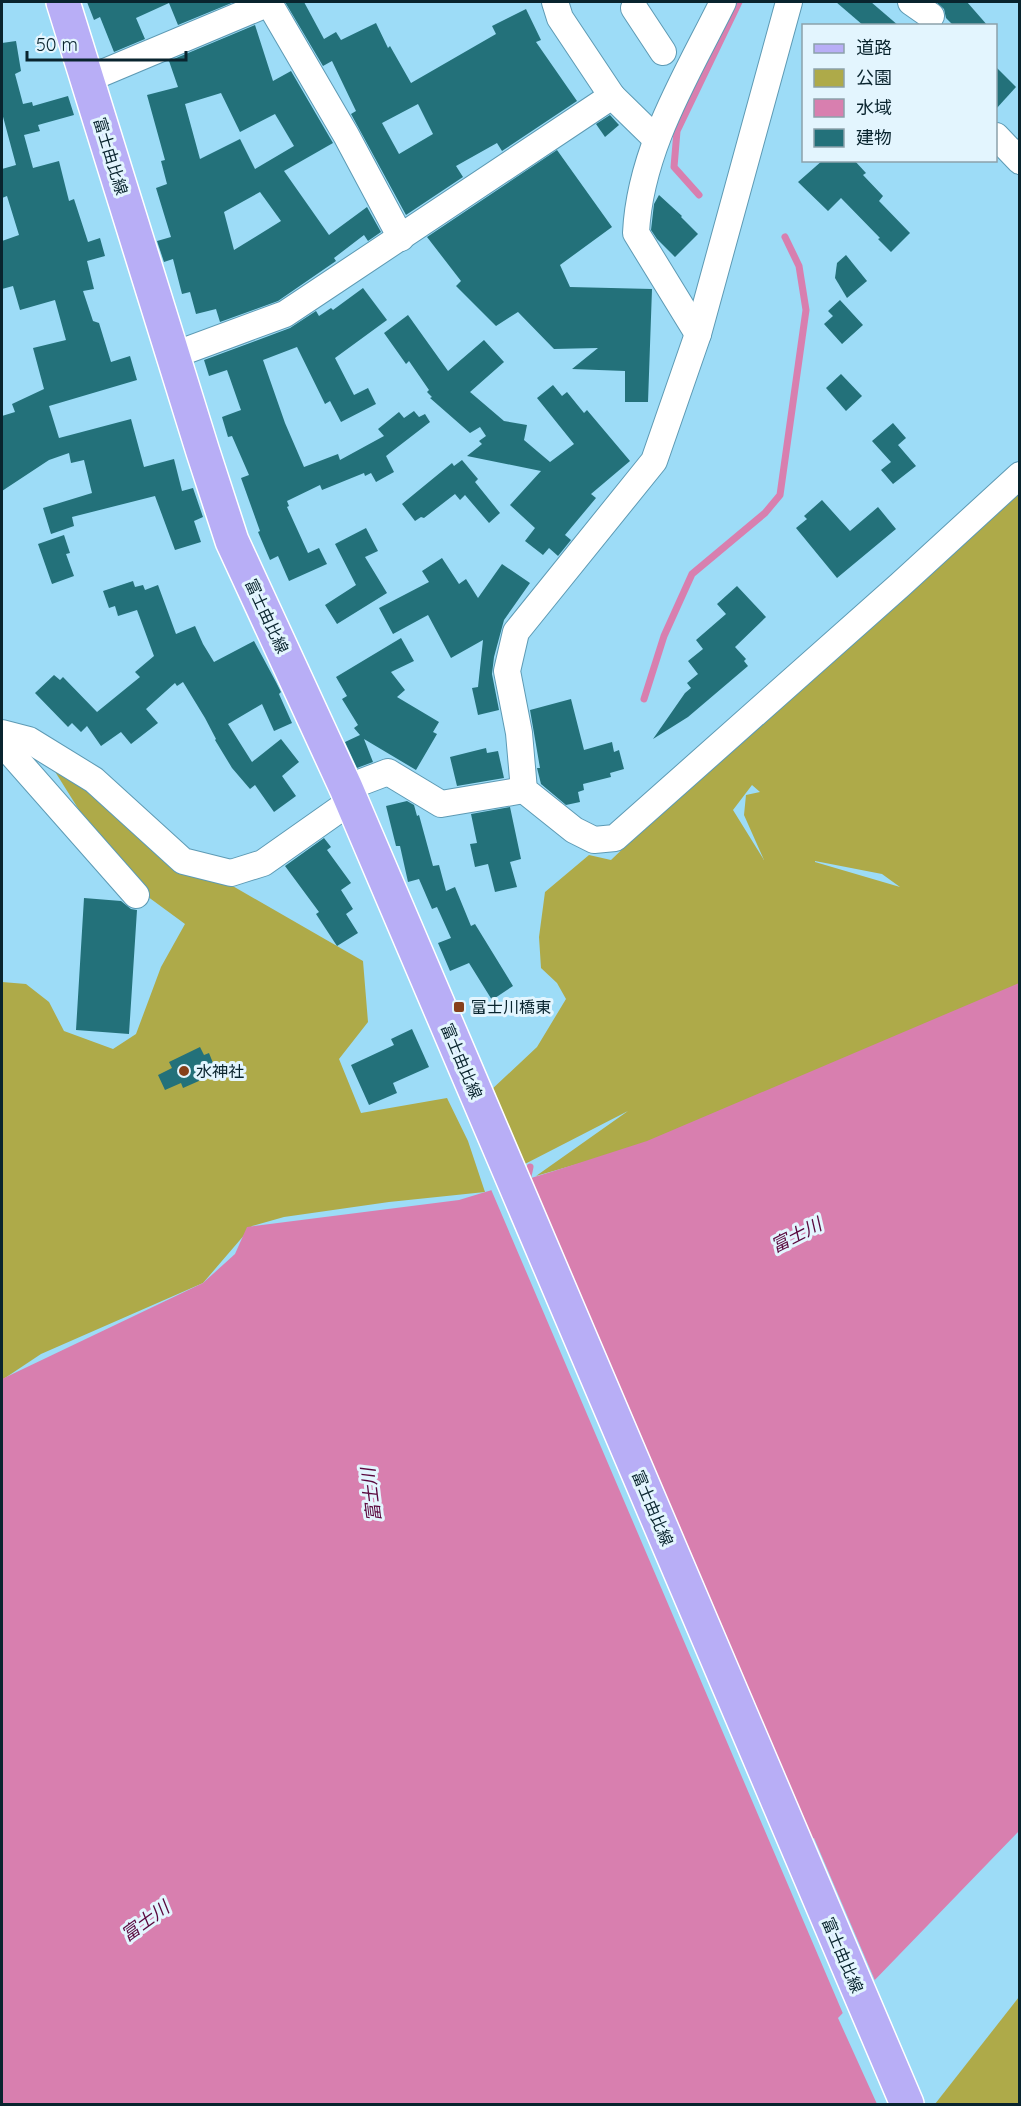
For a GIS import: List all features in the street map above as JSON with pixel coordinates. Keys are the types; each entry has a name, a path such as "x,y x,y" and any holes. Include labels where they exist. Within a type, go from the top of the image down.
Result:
{"main road":[{"name":"富士由比線","path":"63,2 232,541 349,795 907,2104"}],"street":[{"path":"555,2 560,18 612,96 656,139"},
{"path":"698,334 636,233 637,215 645,174 656,139 723,2"},
{"path":"789,2 698,334 654,461 516,632 507,671 519,733 524,790 574,830 594,840 615,838 900,585 1020,475"},
{"path":"88,79 269,3 346,135 401,238"},
{"path":"633,4 663,52"},
{"path":"174,355 285,314 612,96"},
{"path":"997,137 1020,161"},
{"path":"2,733 29,740 94,780 183,861 231,873 263,862 349,795 388,772 441,804 524,790"},
{"path":"2,742 136,895"}],"green space":[{"path":"1019,475 1019,1031 1000,1042 536,1176 628,1111 521,1166 490,1091 537,1047 566,999 557,983 541,968 539,937 545,892 589,855 611,860","holes":["752,785 760,792 746,795 744,815 764,860 733,810","815,862 882,874 900,887"]},
{"path":"49,762 224,881 363,961 368,1022 339,1059 361,1113 447,1098 468,1141 485,1192 389,1202 284,1217 252,1226 203,1283 41,1354 2,1380 2,982 26,984 49,1002 64,1031 113,1049 136,1034 161,967 185,924 121,877"},
{"path":"1019,1997 1019,2104 935,2104"}],"water":[{"name":"富士川","path":"1019,983 1019,1831 838,2018 877,2104 2,2104 2,1379 203,1283 235,1254 247,1227 459,1200 554,1171 647,1141"}],"pier":[{"path":"525,1177 809,1840 814,1838 876,1983 844,2016 490,1187"}],"building":[{"path":"87,2 234,2 178,25 169,3 136,18 145,39 114,52 100,17 94,20"},
{"path":"285,2 304,2 324,39 336,32 341,40 376,23 388,48 390,46 411,83 496,34 492,26 526,9 541,40 536,42 577,101 502,151 497,143 456,166 463,177 406,215 351,114 356,111 332,61 323,66","holes":["418,104 433,134 399,154 382,123"]},
{"path":"836,2 871,2 897,24 862,24"},
{"path":"936,2 967,2 986,24 952,24 946,18 944,9"},
{"path":"255,25 273,81 291,71 333,143 284,171 329,235 367,207 381,232 368,241 364,235 334,258 336,261 278,301 220,322 216,309 196,314 190,292 182,294 173,259 164,262 157,241 171,237 156,188 167,184 161,161 165,160 147,95 178,87 169,61","holes":["221,93 240,132 275,114 294,146 255,169 240,139 200,159 185,104","260,192 281,221 234,250 224,212"]},
{"path":"16,41 21,71 15,74 23,104 32,102 33,106 68,96 74,115 38,125 40,131 24,135 33,168 59,161 69,201 74,199 88,242 100,238 105,256 87,261 94,289 83,291 93,321 99,323 111,362 130,356 137,380 49,406 59,438 131,419 144,467 174,459 182,491 193,488 203,517 194,521 201,542 175,550 155,496 72,517 74,526 51,534 43,508 92,493 84,460 71,463 69,453 49,460 2,491 2,416 15,412 12,404 44,389 33,348 66,340 55,300 20,310 13,286 2,289 2,241 19,235 7,196 2,198 2,169 16,165 2,113 2,43"},
{"path":"997,68 1016,87 997,108"},
{"path":"610,115 619,125 605,137 596,124"},
{"path":"557,150 612,227 560,265 570,287 652,289 648,402 625,402 625,371 572,369 598,348 554,349 518,312 496,326 456,286 461,281 427,237"},
{"path":"821,162 856,162 866,173 863,175 883,196 879,201 910,233 891,252 841,198 828,211 798,182"},
{"path":"659,195 698,234 675,257 651,230 654,204"},
{"path":"846,255 867,281 847,298 835,278 837,263"},
{"path":"363,288 387,320 335,358 354,395 368,388 376,404 341,422 330,401 325,404 297,347 263,360 285,423 304,467 338,454 340,460 384,436 378,429 399,412 404,418 414,411 419,417 425,414 430,422 386,456 394,472 376,482 371,473 365,476 364,473 322,490 320,485 287,501 289,506 287,507 308,553 319,548 327,564 289,581 278,556 270,560 258,532 260,531 241,478 249,475 232,436 228,437 222,417 241,410 227,370 209,376 204,360 290,328 316,311 319,316 331,308 333,310"},
{"path":"840,300 863,325 842,344 824,324 833,316 828,311"},
{"path":"408,315 448,371 484,340 504,362 470,392 504,421 527,425 524,440 550,462 574,444 537,398 553,385 562,396 567,392 584,413 587,410 630,461 591,494 596,498 565,535 571,540 558,556 549,548 543,555 525,541 535,528 510,505 541,471 467,456 482,444 479,441 486,436 480,427 470,433 430,398 432,397 427,392 429,390 409,361 406,364 384,333"},
{"path":"841,374 862,396 846,411 826,388"},
{"path":"893,423 906,438 898,445 916,466 893,484 881,470 891,462 872,441"},
{"path":"462,460 478,479 475,482 500,513 489,523 465,495 460,500 455,494 424,518 421,517 415,521 402,504 452,463 454,466"},
{"path":"822,500 850,531 878,507 896,529 837,578 796,528 807,519 804,516"},
{"path":"366,528 378,551 365,557 387,593 337,624 325,605 356,585 335,544"},
{"path":"64,535 70,553 66,554 74,576 52,584 38,544"},
{"path":"442,558 459,584 466,579 478,598 502,564 530,583 504,620 494,657 492,674 499,710 478,715 472,688 478,687 483,640 451,658 428,615 393,634 379,608 429,582 422,571"},
{"path":"133,581 135,587 143,585 145,590 158,585 176,634 195,626 214,662 254,641 281,692 279,694 292,723 274,731 262,704 228,724 252,762 281,739 299,762 282,776 296,796 274,812 255,785 250,789 232,768 183,682 177,686 175,683 146,709 158,723 131,744 121,732 101,746 87,726 81,732 72,723 68,727 35,693 54,675 60,680 63,677 97,712 140,677 135,672 154,656 137,610 118,616 115,606 109,608 103,591"},
{"path":"737,586 766,617 735,647 746,659 744,661 748,666 688,717 653,739 685,693 691,688 687,683 698,674 688,661 703,649 696,640 726,614 717,604"},
{"path":"401,638 414,661 391,672 405,690 397,697 439,722 433,732 437,734 416,770 364,739 373,762 357,768 345,742 360,735 354,728 358,725 342,699 347,696 336,677"},
{"path":"571,699 584,750 612,742 614,752 619,750 624,769 610,773 611,777 583,784 584,790 578,792 580,802 566,805 541,784 530,710"},
{"path":"486,748 487,753 498,751 504,778 457,786 450,757"},
{"path":"407,801 414,805 417,816 419,815 433,866 439,865 446,891 455,887 471,926 475,924 513,986 492,1000 469,963 450,971 438,943 451,938 437,907 432,909 419,879 408,882 400,846 396,846 386,806"},
{"path":"510,807 521,859 510,862 517,887 495,892 488,864 475,867 470,844 477,843 471,814"},
{"path":"324,838 331,847 327,850 351,883 341,890 353,909 346,914 358,933 337,946 316,914 319,912 285,866"},
{"path":"84,898 121,901 131,909 137,910 129,1034 76,1030"},
{"path":"412,1029 429,1067 393,1083 397,1093 369,1105 351,1065 394,1045 391,1039"},
{"path":"200,1047 204,1055 209,1053 217,1073 183,1088 181,1083 165,1090 158,1075 172,1068 169,1062"}],"waterway":[{"path":"699,195 674,167 677,131 739,2"},
{"path":"644,699 664,636 692,574 765,513 780,495 806,310 799,266 785,237"},
{"path":"527,1181 530,1167"}],"place":[{"name":"富士川橋東","path":"459,1007"},
{"name":"水神社","path":"184,1071"}]}
